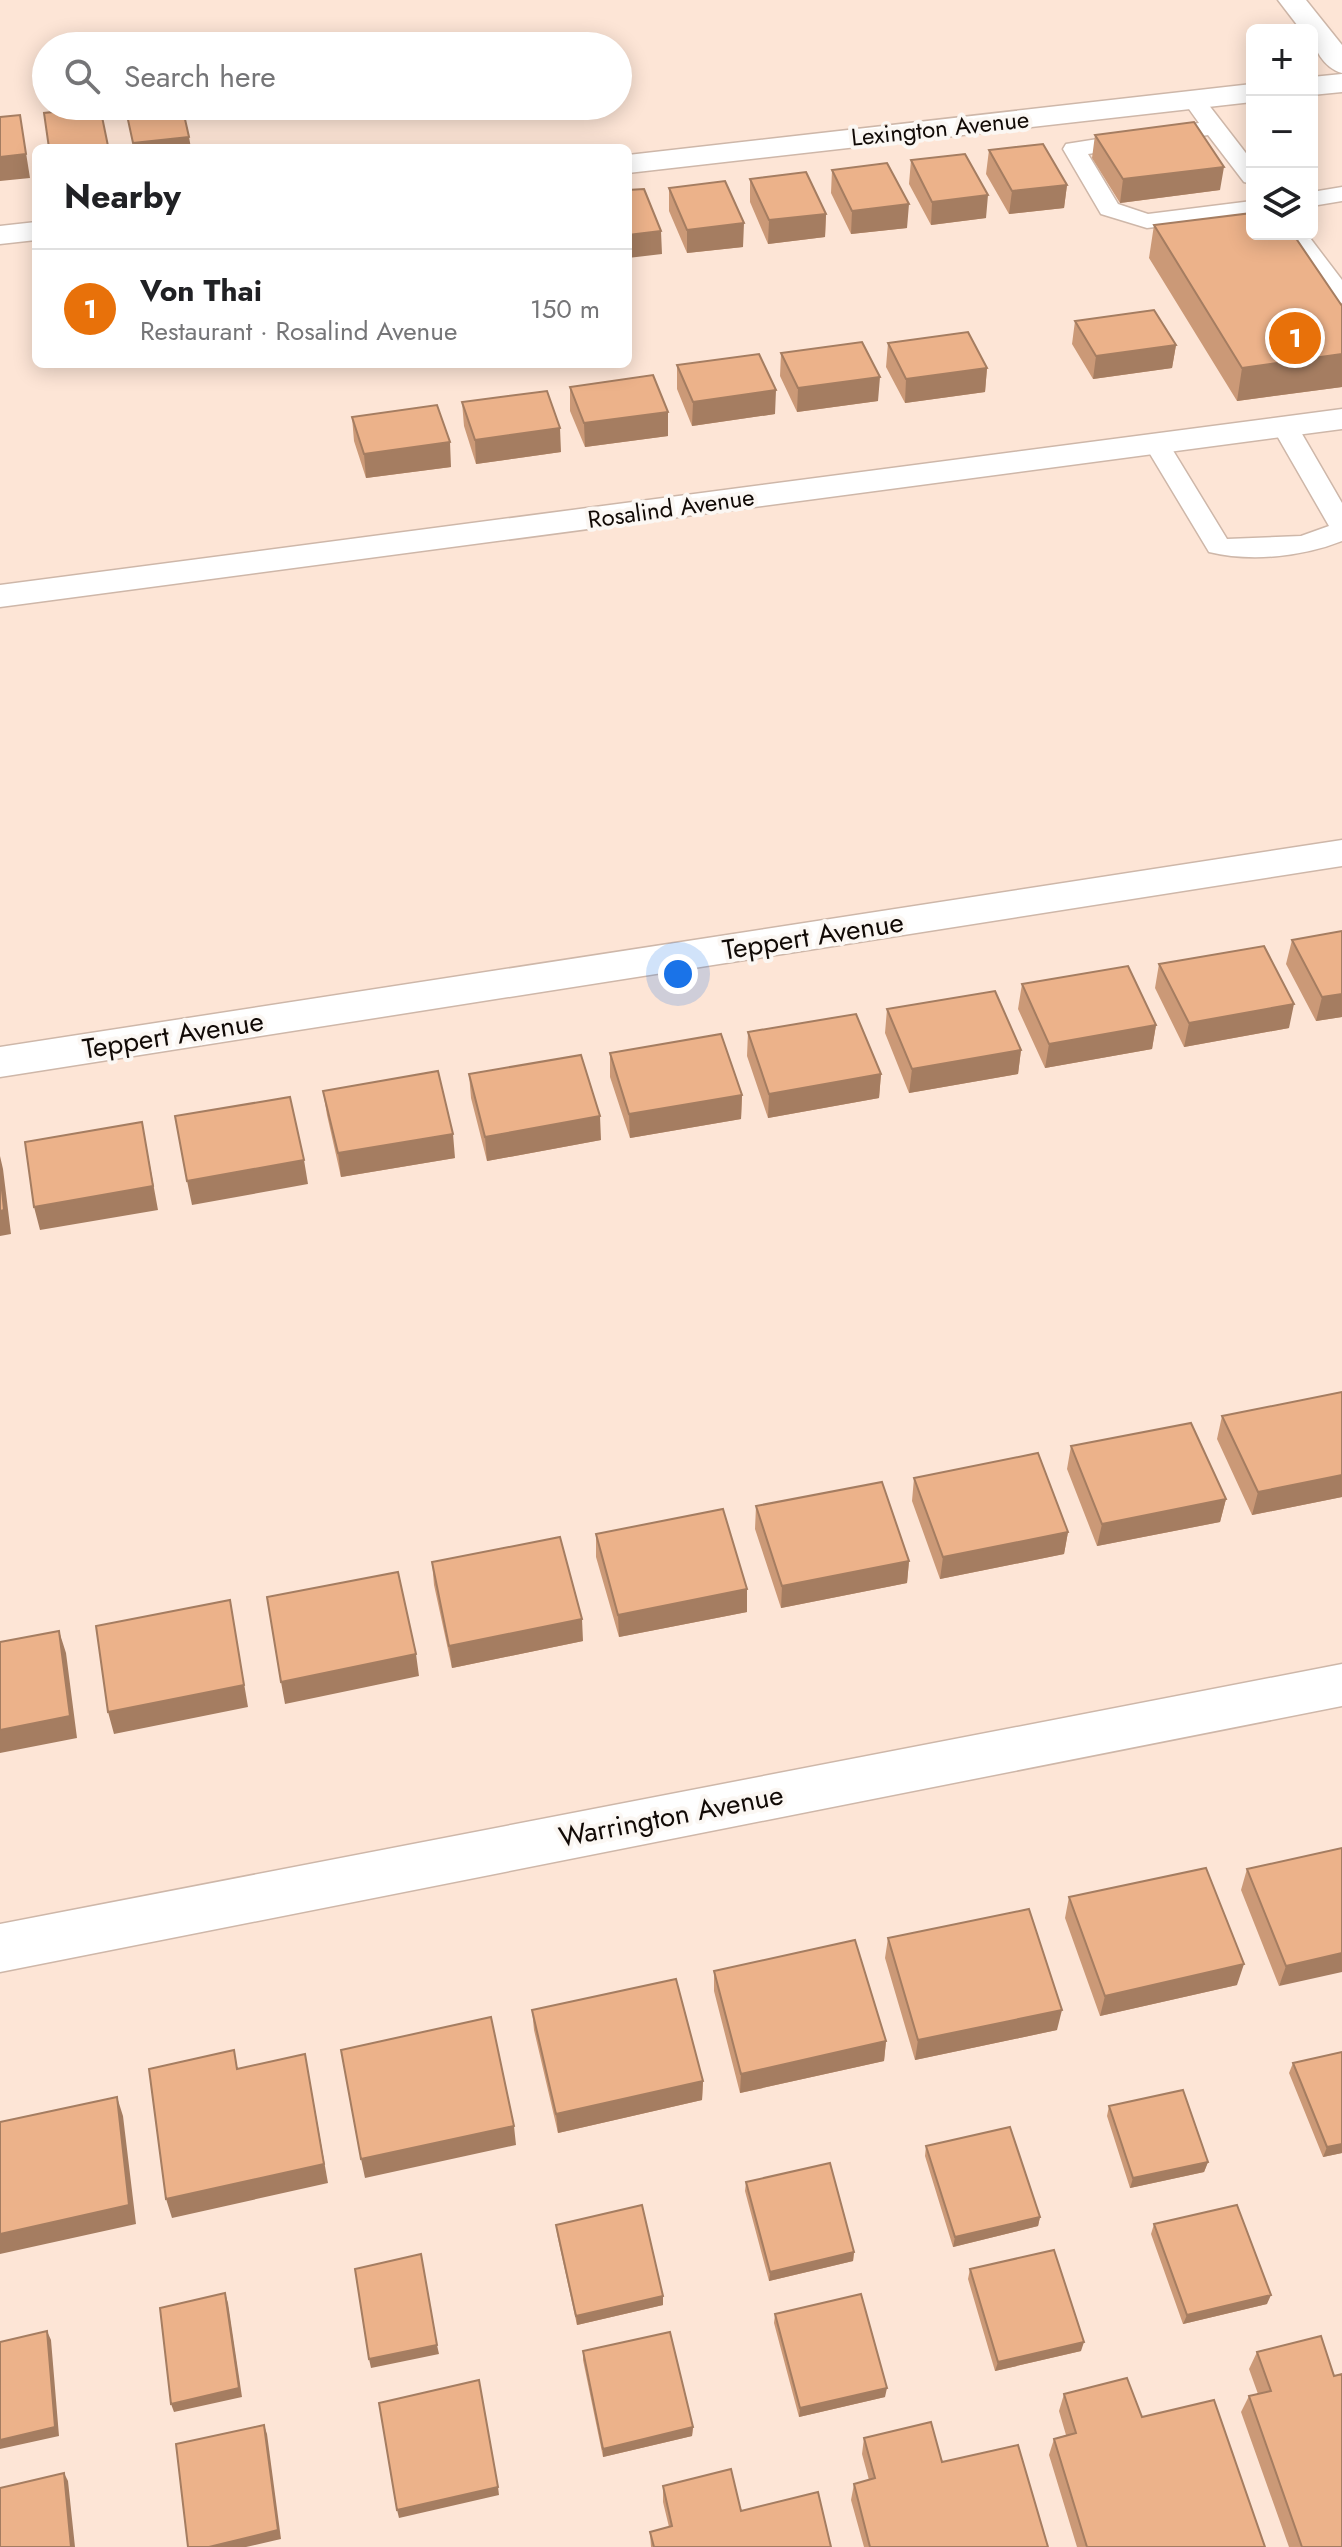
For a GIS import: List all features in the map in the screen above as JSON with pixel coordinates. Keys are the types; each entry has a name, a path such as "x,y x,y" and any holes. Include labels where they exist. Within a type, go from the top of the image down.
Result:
{"street":[{"path":"1292,0 1342,64"},
{"path":"1318,85 1342,83"},
{"name":"Lexington Avenue","path":"632,164 1246,94"},
{"path":"0,235 32,231"},
{"name":"Rosalind Avenue","path":"0,596 1342,419"},
{"name":"Teppert Avenue","path":"0,1062 1342,853"},
{"name":"Warrington Avenue","path":"0,1948 1342,1685"}],"lane":[{"path":"1193,99 1246,169"},
{"path":"1214,127 1074,149 1109,209 1147,221 1246,209"},
{"path":"1318,198 1342,194"},
{"path":"1300,240 1342,296"},
{"path":"1157,444 1218,546 1242,549 1330,539 1342,527 1285,427"}],"building":[{"path":"20,115 26,154 0,157 0,117"},
{"path":"45,120 103,120 108,144 48,144"},
{"path":"128,120 185,120 189,137 133,143"},
{"path":"1194,122 1224,167 1123,179 1095,135"},
{"path":"1043,144 1067,185 1012,191 989,150"},
{"path":"965,154 988,195 932,202 911,160"},
{"path":"887,163 909,204 852,211 832,170"},
{"path":"806,172 826,214 769,220 750,179"},
{"path":"725,181 744,223 687,230 669,188"},
{"path":"644,189 661,231 632,235 632,190"},
{"path":"1246,214 1246,240 1297,240 1342,306 1342,354 1242,368 1154,225"},
{"path":"1154,310 1176,345 1096,356 1075,321"},
{"path":"968,332 987,368 906,379 888,343"},
{"path":"862,342 880,377 798,388 781,353"},
{"path":"759,354 776,390 693,402 677,365"},
{"path":"653,375 668,412 584,423 570,387"},
{"path":"547,391 560,428 475,440 462,402"},
{"path":"437,405 450,442 364,454 352,417"},
{"path":"1342,931 1342,994 1322,997 1292,940"},
{"path":"1264,946 1294,1004 1189,1023 1159,964"},
{"path":"1128,966 1156,1025 1049,1044 1022,984"},
{"path":"995,991 1021,1050 912,1069 887,1009"},
{"path":"856,1014 881,1074 769,1094 748,1032"},
{"path":"721,1034 742,1095 629,1114 610,1053"},
{"path":"581,1055 600,1116 485,1137 469,1074"},
{"path":"438,1071 453,1134 338,1153 323,1091"},
{"path":"290,1097 304,1160 187,1181 175,1116"},
{"path":"142,1122 153,1186 34,1207 25,1142"},
{"path":"0,1171 4,1210 0,1211"},
{"path":"1342,1392 1342,1475 1258,1492 1222,1416"},
{"path":"1191,1423 1226,1499 1102,1524 1071,1446"},
{"path":"1038,1453 1068,1532 943,1557 914,1478"},
{"path":"882,1482 909,1561 782,1586 756,1506"},
{"path":"723,1509 747,1589 618,1615 596,1534"},
{"path":"560,1537 582,1619 449,1646 432,1562"},
{"path":"398,1572 416,1654 281,1682 267,1597"},
{"path":"230,1600 244,1685 108,1712 96,1626"},
{"path":"59,1631 70,1716 0,1730 0,1642"},
{"path":"1342,1848 1342,1953 1286,1966 1247,1869"},
{"path":"1206,1868 1244,1964 1105,1996 1069,1897"},
{"path":"1029,1909 1062,2010 918,2040 888,1938"},
{"path":"855,1940 886,2041 741,2074 714,1971"},
{"path":"676,1979 703,2081 556,2114 532,2010"},
{"path":"491,2017 514,2126 361,2159 341,2050"},
{"path":"234,2050 237,2069 305,2054 324,2164 166,2199 149,2069"},
{"path":"1342,2052 1342,2144 1327,2147 1293,2063"},
{"path":"1183,2090 1208,2162 1133,2178 1109,2106"},
{"path":"117,2097 129,2205 0,2234 0,2122"},
{"path":"1010,2127 1040,2217 955,2237 926,2146"},
{"path":"830,2163 854,2252 770,2272 746,2182"},
{"path":"642,2205 663,2296 576,2316 556,2225"},
{"path":"1237,2205 1271,2295 1187,2315 1154,2224"},
{"path":"1054,2250 1084,2342 998,2362 970,2269"},
{"path":"421,2254 437,2345 369,2359 355,2269"},
{"path":"225,2293 239,2388 171,2404 160,2308"},
{"path":"861,2294 887,2388 800,2408 775,2314"},
{"path":"47,2331 55,2427 0,2440 0,2342"},
{"path":"670,2332 693,2427 603,2449 583,2351"},
{"path":"1321,2336 1334,2376 1342,2374 1342,2547 1302,2547 1249,2396 1271,2391 1257,2352"},
{"path":"1127,2378 1142,2417 1214,2400 1265,2547 1087,2547 1054,2439 1076,2433 1064,2394"},
{"path":"479,2380 498,2487 397,2510 379,2403"},
{"path":"931,2422 942,2462 1018,2445 1048,2547 870,2547 854,2484 875,2478 864,2438"},
{"path":"264,2425 278,2530 209,2547 188,2547 176,2444"},
{"path":"731,2469 741,2511 818,2492 831,2547 654,2547 650,2532 672,2526 663,2486"},
{"path":"64,2473 71,2547 0,2547 0,2488"}],"place":[{"name":"Von Thai","path":"1295,338"}]}
